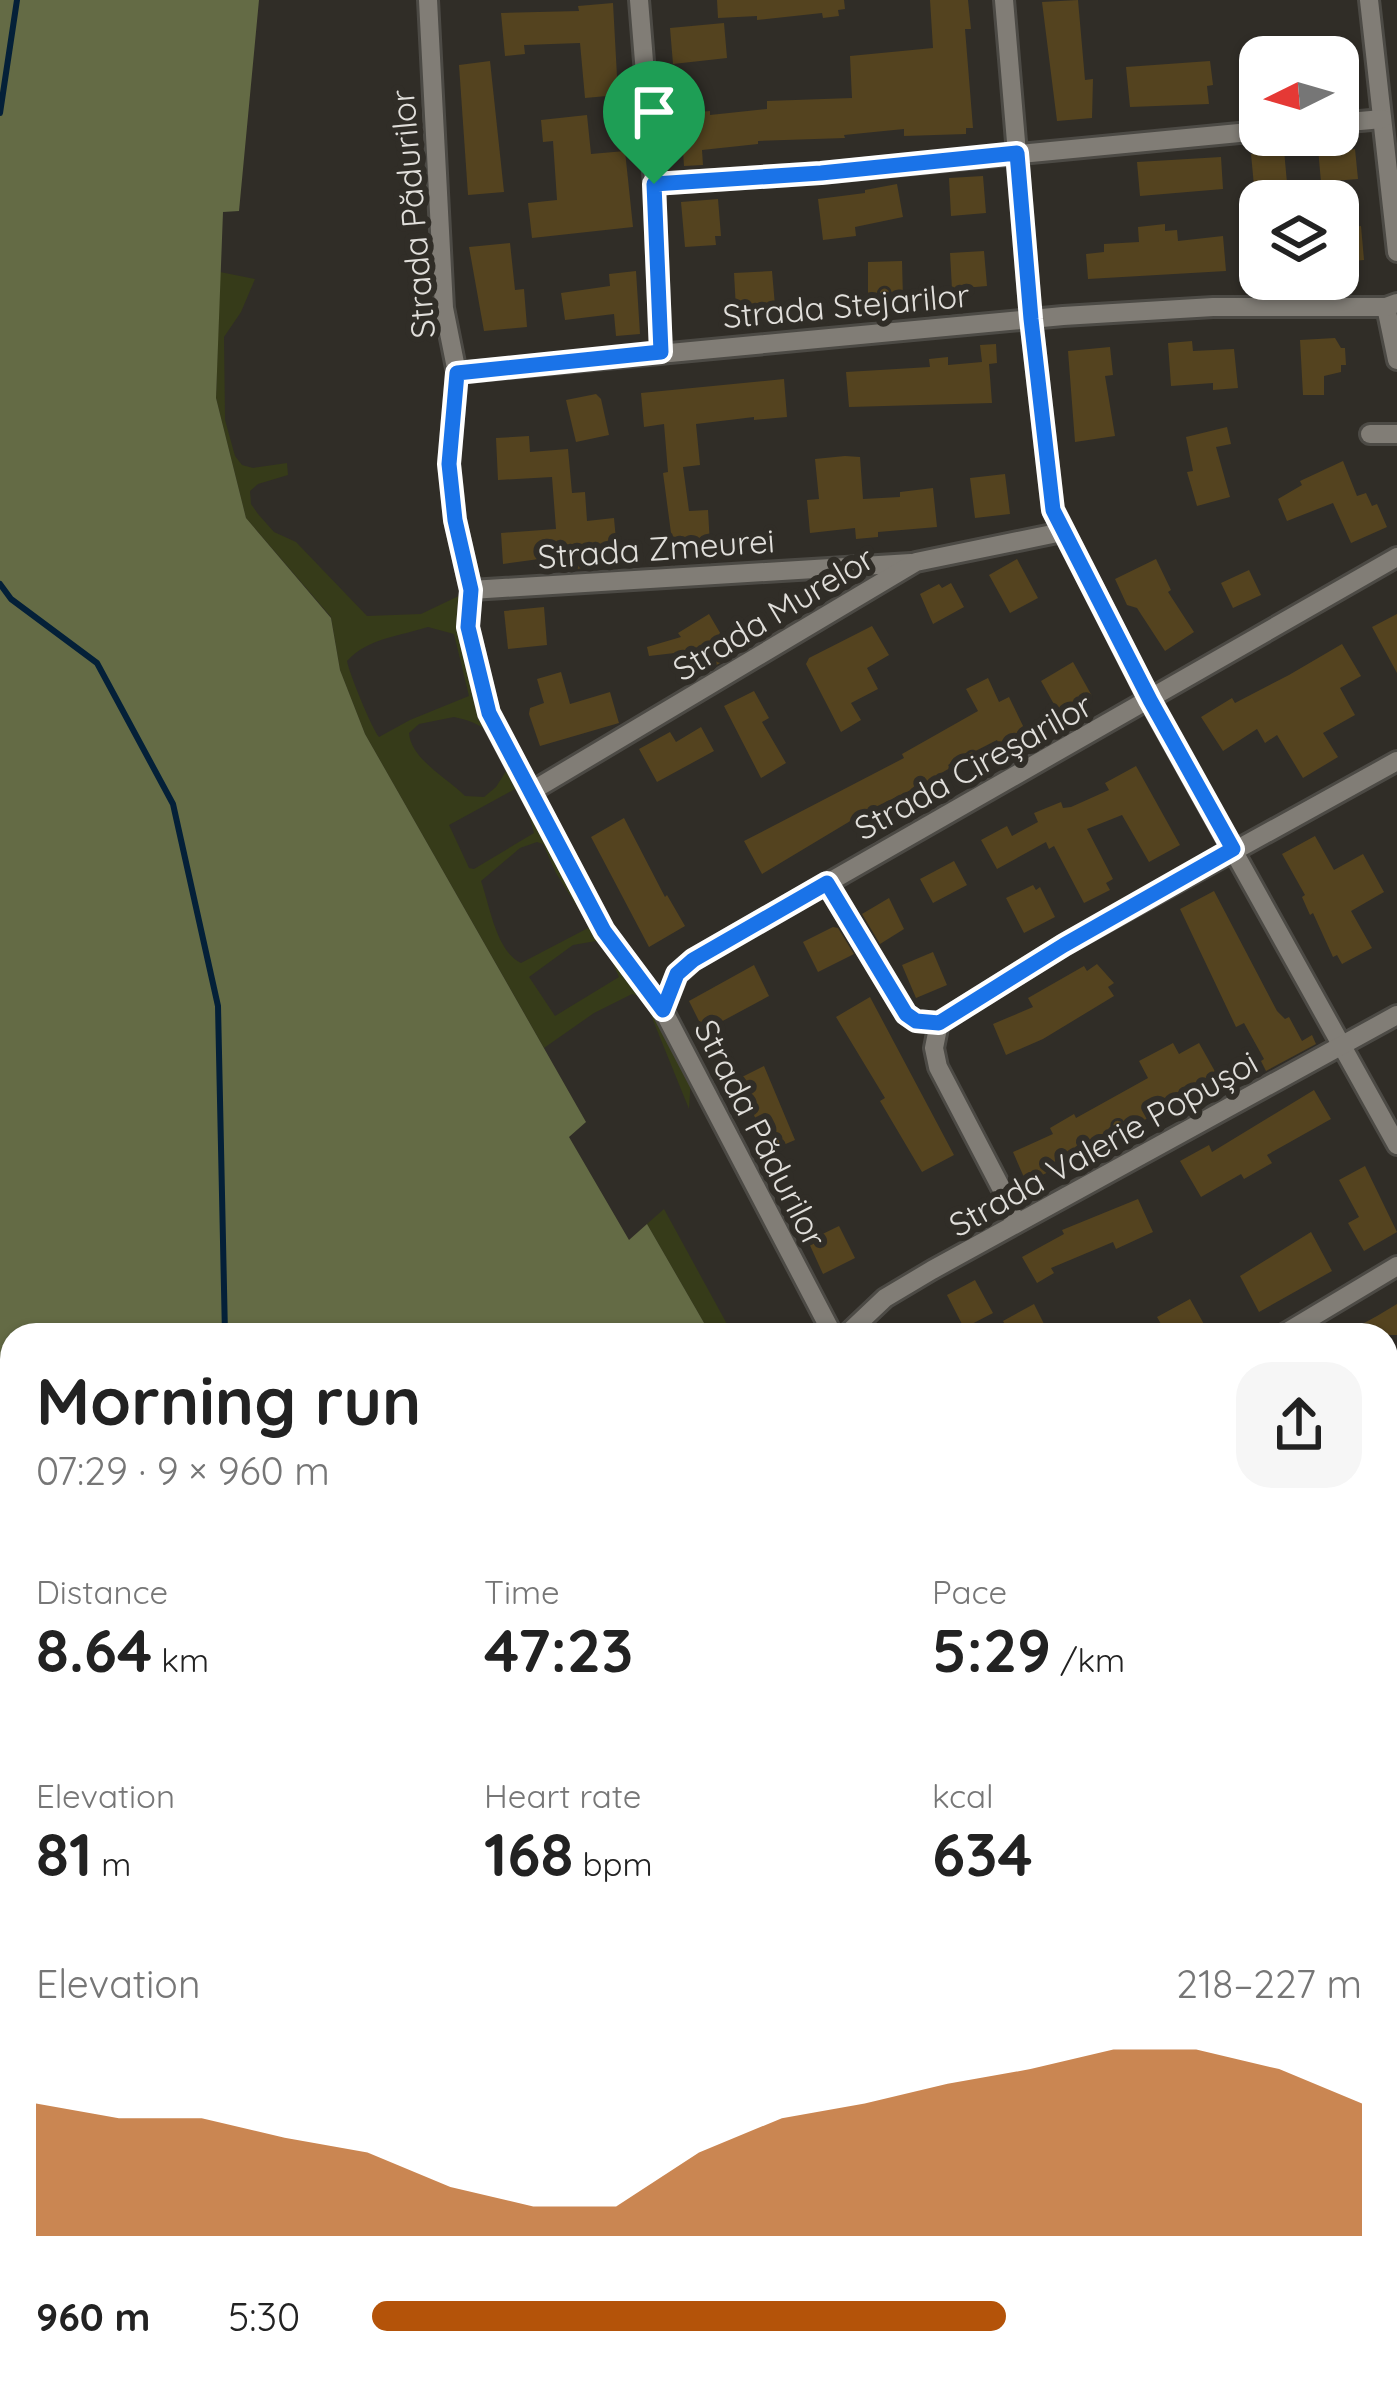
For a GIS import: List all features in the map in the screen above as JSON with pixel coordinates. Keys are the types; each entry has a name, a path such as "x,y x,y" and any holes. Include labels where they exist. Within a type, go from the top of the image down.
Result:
{"street":[{"name":"Strada Pădurilor","path":"428,0 444,308 457,373 449,464 455,520 471,590 468,627 489,713 604,931 663,1010 826,1323"},
{"path":"639,0 661,352"},
{"path":"1004,0 1048,485 1062,532 1397,1145"},
{"path":"1370,0 1397,252"},
{"path":"1359,121 1382,119"},
{"path":"654,184 1239,133"},
{"name":"Strada Stejarilor","path":"457,373 1031,319 1213,307 1391,305 1397,360"},
{"path":"1370,434 1397,434"},
{"name":"Strada Murelor","path":"532,791 916,562 1062,532"},
{"name":"Strada Cireșarilor","path":"663,1010 677,974 693,960 1397,557"},
{"name":"Strada Zmeurei","path":"471,590 916,562"},
{"path":"827,883 906,1014 916,1021 939,1023 1064,945 1397,761"},
{"name":"Strada Valerie Popușoi","path":"859,1323 885,1298 1397,1015"},
{"path":"939,1023 934,1048 938,1067 1010,1203 1015,1224"},
{"path":"1302,1323 1397,1266"}],"green space":[{"path":"0,0 259,0 239,211 223,212 216,398 246,518 331,618 340,670 365,734 586,1122 569,1137 629,1240 647,1224 704,1323 0,1323"},
{"path":"220,272 255,279 224,337 225,420 235,456 242,465 253,468 287,463 288,475 250,491 251,504 274,532 296,542 367,616 421,614 465,593 476,686 691,1077 689,1109 644,998 632,994 594,1013 544,1048 365,734 340,670 331,617 246,518 216,398","holes":["428,627 454,634 469,696 379,737 347,661 374,643","454,717 489,733 508,768 496,787 484,797 465,796 416,751 409,733 419,724","515,789 525,800 534,833 474,869 469,868 449,825","543,844 590,927 521,963 505,949 481,881 520,848","596,941 605,946 619,977 555,1016 529,977 573,945"]},
{"path":"664,1209 726,1323 704,1323 647,1224"}],"building":[{"path":"717,0 844,0 845,9 838,10 839,16 823,18 822,13 757,20 757,16 718,18"},
{"path":"930,0 968,0 971,29 965,29 973,128 966,128 966,134 904,136 904,129 845,138 758,141 702,150 703,165 684,166 683,151 671,152 668,120 678,120 677,114 767,109 767,101 852,98 850,56 933,48"},
{"path":"1078,0 1085,80 1093,79 1092,118 1057,121 1042,2"},
{"path":"613,3 618,95 585,98 580,43 524,45 525,54 505,56 501,13 579,11 578,6"},
{"path":"724,23 727,58 673,64 670,28"},
{"path":"490,61 504,192 468,195 459,65"},
{"path":"1210,61 1209,104 1130,107 1126,67"},
{"path":"587,115 591,154 625,151 633,227 532,238 528,203 557,200 553,141 543,142 541,120"},
{"path":"1251,156 1285,156 1287,180 1253,180"},
{"path":"1319,156 1356,156 1358,179 1321,180"},
{"path":"1221,157 1223,189 1140,196 1137,162"},
{"path":"983,176 986,213 951,216 949,178"},
{"path":"897,184 903,217 855,227 856,236 823,240 818,199"},
{"path":"718,199 721,236 715,236 716,245 685,247 681,202"},
{"path":"1165,224 1165,231 1177,230 1178,241 1223,236 1226,271 1088,279 1086,254 1104,252 1104,244 1139,242 1138,227"},
{"path":"1359,226 1364,260 1359,260"},
{"path":"510,243 515,290 524,289 527,327 484,331 469,247"},
{"path":"984,251 987,286 952,289 950,253"},
{"path":"902,261 903,299 868,300 868,262"},
{"path":"636,271 640,334 616,336 614,314 565,320 561,293 610,286 609,274"},
{"path":"772,271 775,306 736,309 734,273"},
{"path":"1335,338 1345,348 1346,365 1341,365 1341,372 1324,376 1324,395 1303,395 1300,340"},
{"path":"1192,341 1193,351 1234,349 1238,388 1213,390 1213,383 1171,386 1168,343"},
{"path":"996,344 997,363 989,364 992,403 849,407 846,372 930,367 929,359 948,357 948,365 982,362 980,345"},
{"path":"1110,347 1113,375 1105,376 1115,436 1075,442 1068,351"},
{"path":"784,379 787,417 696,424 700,465 683,467 689,511 708,510 710,545 673,548 663,473 668,472 664,424 644,427 641,393"},
{"path":"596,394 609,435 576,442 566,400"},
{"path":"1227,427 1231,444 1216,447 1230,497 1197,506 1187,472 1193,471 1186,437"},
{"path":"529,436 530,452 568,449 572,493 585,492 587,521 614,518 617,551 605,553 606,564 577,569 576,554 503,564 501,533 556,529 552,477 498,480 496,438"},
{"path":"860,457 863,499 900,497 900,492 933,488 937,527 878,532 878,537 856,539 855,528 810,533 807,500 819,499 815,459"},
{"path":"1343,461 1357,496 1366,493 1372,506 1377,504 1387,527 1351,543 1333,503 1287,521 1278,499 1302,485 1300,481"},
{"path":"1005,474 1010,514 975,518 970,478"},
{"path":"1017,559 1038,598 1010,613 989,575"},
{"path":"1156,559 1168,592 1194,632 1165,651 1137,608 1127,605 1115,579"},
{"path":"1249,570 1261,595 1233,608 1221,583"},
{"path":"951,583 964,607 933,624 920,594"},
{"path":"544,607 547,645 508,649 504,611"},
{"path":"709,614 729,658 713,667 709,649 649,656 647,647 681,637 678,633"},
{"path":"1397,614 1397,673 1372,627"},
{"path":"872,626 889,655 867,668 878,689 851,703 861,720 841,732 806,664 809,658"},
{"path":"1342,644 1361,676 1340,688 1355,715 1323,733 1338,757 1303,778 1277,735 1265,743 1257,729 1223,751 1201,717"},
{"path":"1073,662 1092,696 1060,715 1041,681"},
{"path":"561,672 570,704 610,692 619,723 540,746 529,714 530,708 544,703 537,679"},
{"path":"988,678 999,702 1009,697 1026,732 999,745 997,740 948,765 950,768 762,874 744,841 904,758 902,754 978,711 966,689"},
{"path":"754,691 769,718 762,722 786,763 761,778 724,706"},
{"path":"701,727 714,751 657,782 639,749 670,732 676,742"},
{"path":"1136,766 1180,845 1149,862 1122,815 1087,829 1113,879 1106,883 1110,890 1084,903 1054,846 1049,849 1046,842 997,869 981,840 1007,826 1012,836 1038,822 1034,813 1061,802 1063,808 1071,807 1109,790 1105,783"},
{"path":"624,818 685,926 649,947 591,837"},
{"path":"1315,836 1334,870 1363,854 1384,892 1351,911 1372,948 1342,964 1337,955 1333,957 1313,913 1310,915 1305,895 1282,854"},
{"path":"954,861 967,885 933,903 920,879"},
{"path":"1033,885 1036,890 1040,887 1055,917 1024,933 1006,898"},
{"path":"1214,891 1277,1011 1289,1017 1302,1041 1312,1035 1316,1044 1266,1071 1244,1023 1236,1027 1180,909"},
{"path":"889,898 904,929 880,944 862,914"},
{"path":"833,927 854,954 818,972 803,942"},
{"path":"933,952 947,985 916,998 902,965"},
{"path":"1097,964 1114,983 1108,987 1114,996 1043,1039 1006,1055 993,1024 1033,1007 1028,998 1084,966 1087,971"},
{"path":"754,965 769,996 704,1031 689,1001"},
{"path":"870,997 954,1155 922,1172 836,1017"},
{"path":"1173,1043 1179,1054 1199,1043 1217,1075 1138,1124 1108,1140 1106,1136 1055,1163 1058,1168 1026,1182 1013,1152 1053,1134 1050,1128 1074,1114 1076,1118 1148,1078 1139,1061"},
{"path":"764,1066 795,1140 769,1151 751,1108 744,1112 730,1083"},
{"path":"1314,1090 1331,1119 1267,1155 1272,1163 1201,1197 1180,1161 1209,1145 1212,1152"},
{"path":"1365,1166 1397,1232 1364,1251 1348,1223 1359,1217 1339,1180"},
{"path":"1138,1199 1153,1232 1116,1249 1113,1242 1051,1268 1054,1273 1037,1283 1022,1257 1064,1234 1062,1230"},
{"path":"839,1226 855,1258 823,1274 808,1241"},
{"path":"1311,1232 1332,1271 1259,1312 1240,1276"},
{"path":"975,1280 993,1313 974,1323 961,1323 947,1295"},
{"path":"1190,1299 1203,1323 1160,1323 1157,1317"},
{"path":"1034,1304 1044,1323 1004,1323"},
{"path":"1397,1304 1397,1323 1364,1323"}],"waterway":[{"path":"0,113 17,0"},
{"path":"0,584 11,599 97,663 173,804 218,1006 225,1323"}],"route":[{"path":"1017,153 1053,510 1076,561 1233,849 939,1023 916,1021 906,1014 827,883 693,960 677,974 663,1010 604,931 489,713 468,627 471,590 455,520 449,464 457,373 661,352 654,184 1017,153"}]}
